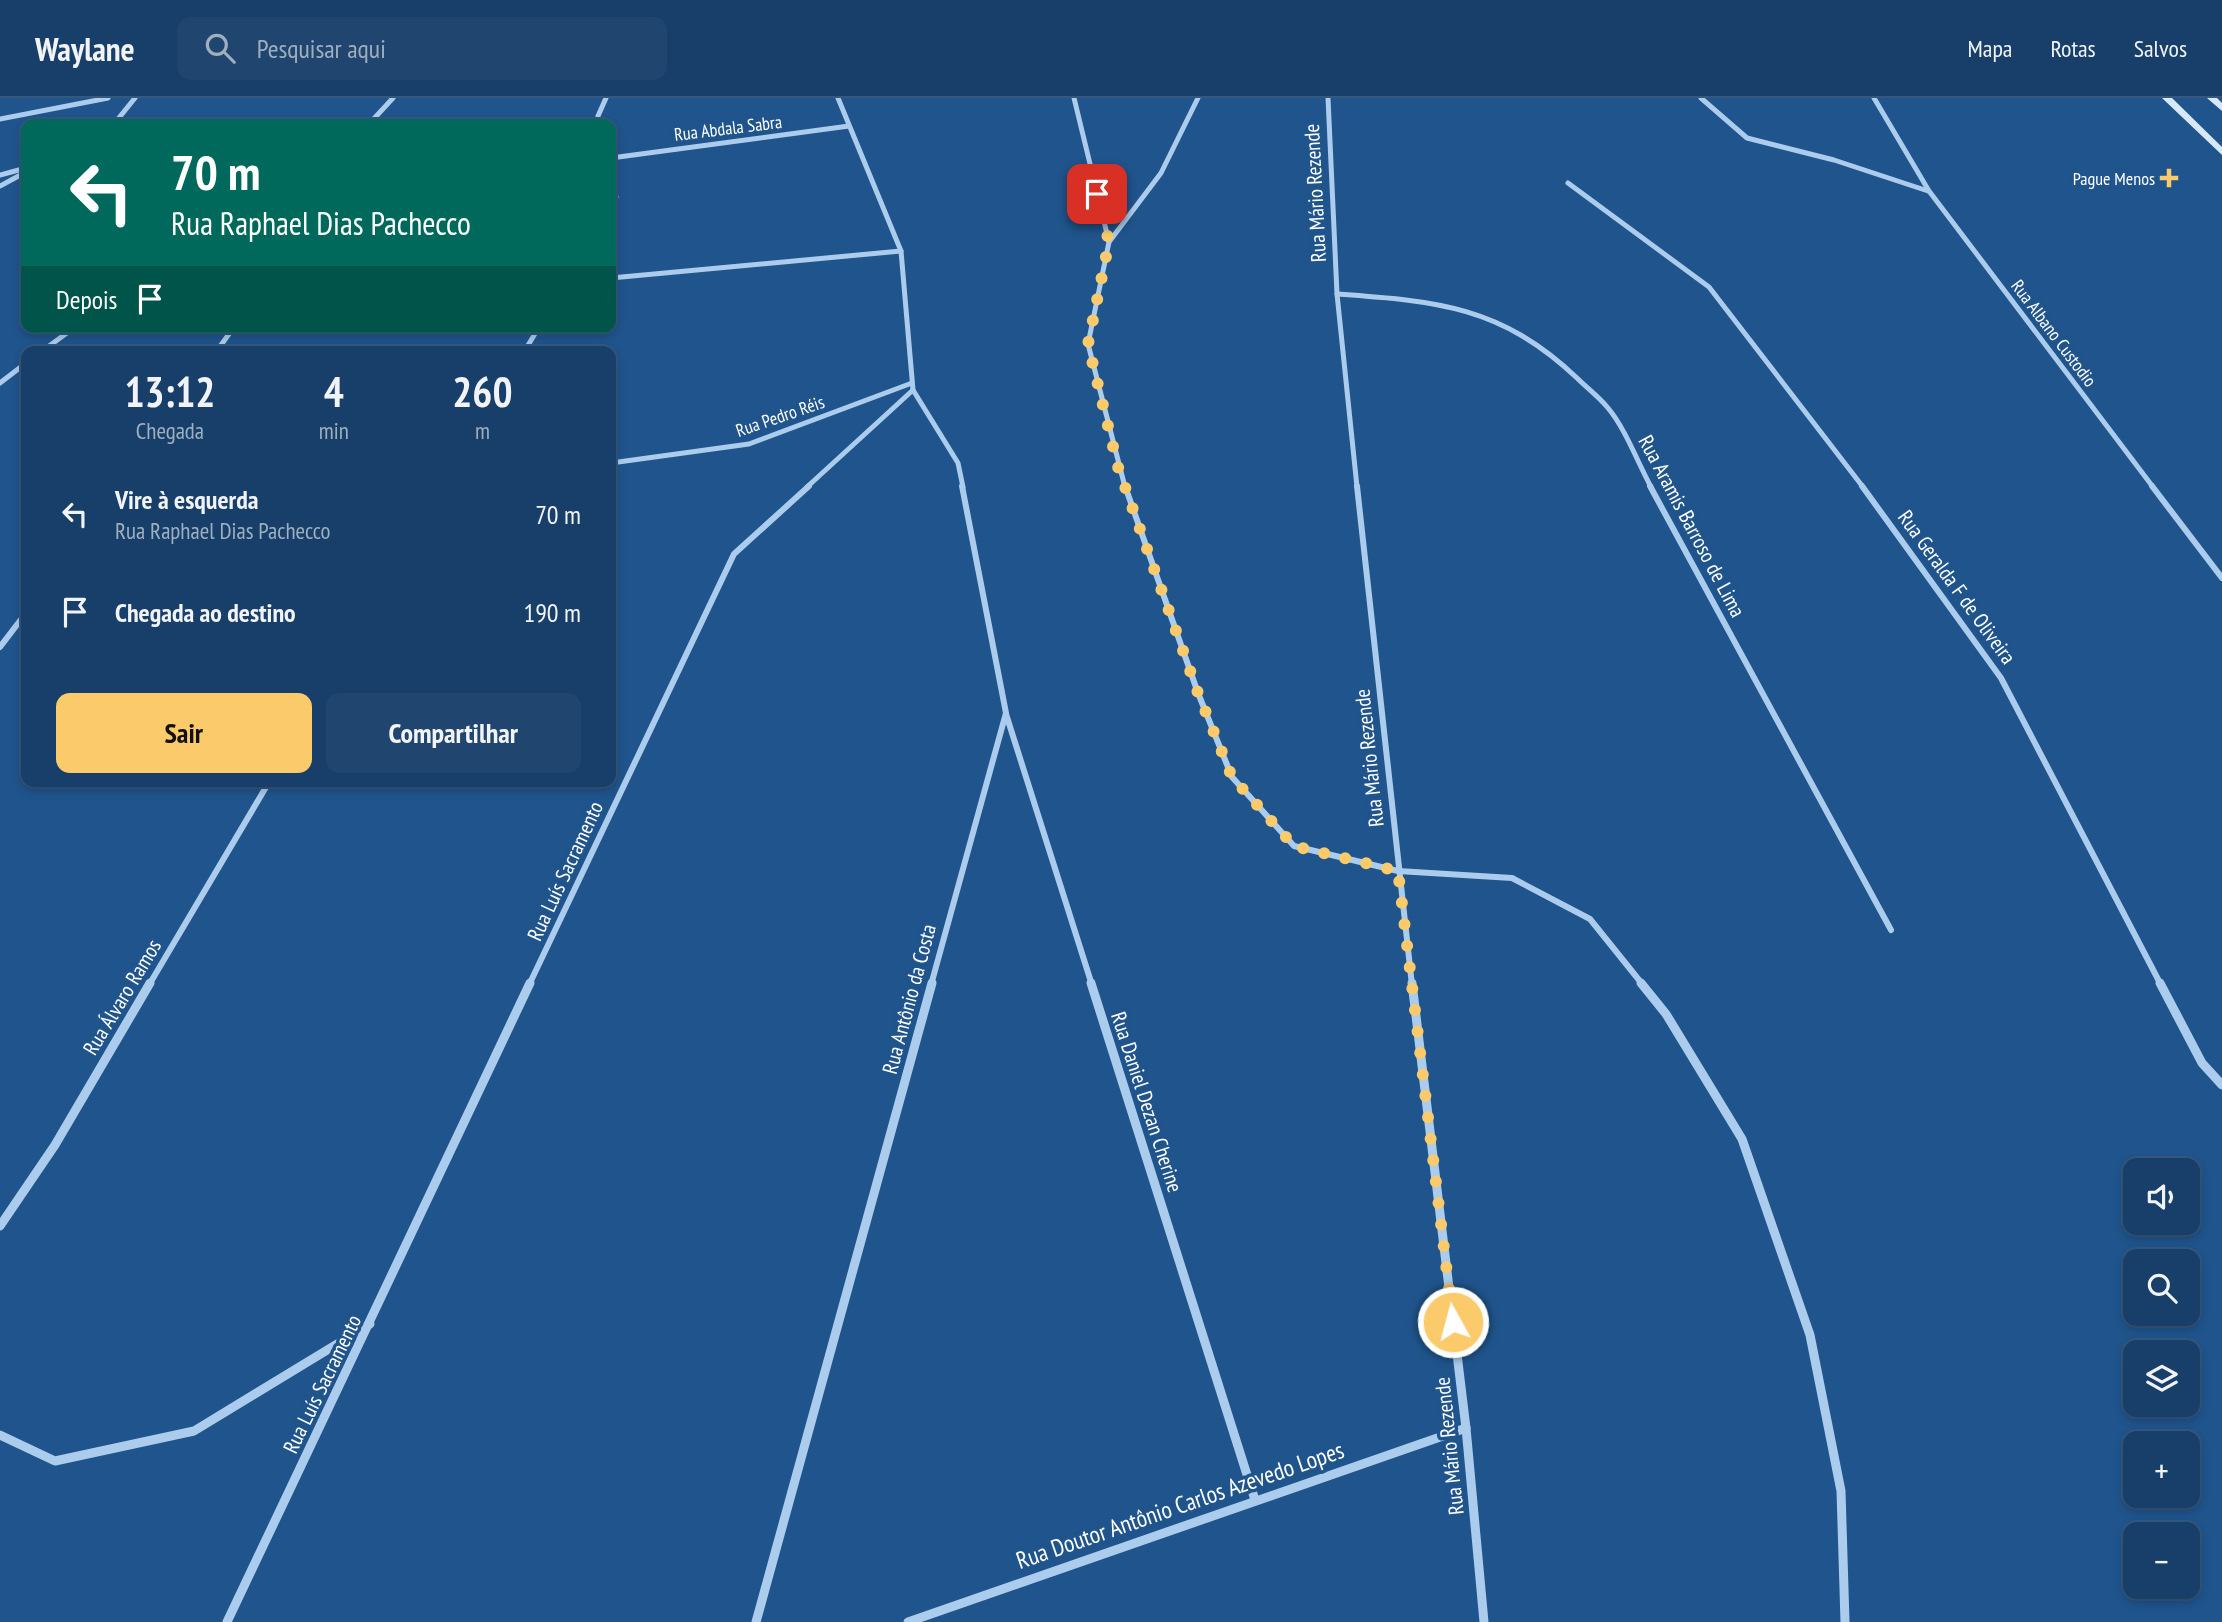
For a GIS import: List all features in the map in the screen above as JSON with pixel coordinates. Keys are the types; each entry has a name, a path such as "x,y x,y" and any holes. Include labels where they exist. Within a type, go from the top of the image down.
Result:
{"main road":[{"path":"2167,98 2222,152"},
{"path":"2212,98 2222,108"}],"street":[{"path":"0,119 108,98"},
{"path":"118,119 135,98"},
{"path":"375,119 393,98"},
{"path":"598,119 606,98"},
{"path":"838,98 901,251 912,387"},
{"path":"1074,98 1109,242 1088,344 1118,467 1198,693 1232,777 1294,846 1398,871 1512,878 1590,919 1666,1014 1742,1139 1810,1335 1842,1491 1845,1622"},
{"path":"1109,242 1161,173 1198,98"},
{"name":"Rua Mário Rezende","path":"1328,98 1337,294 1398,871 1466,1428 1483,1622"},
{"path":"1701,98 1747,138 1834,160 1929,191"},
{"name":"Rua Albano Custodio","path":"1874,98 1929,191 2222,578"},
{"name":"Rua Abdala Sabra","path":"616,157 849,127"},
{"path":"0,175 21,171"},
{"path":"0,186 21,173"},
{"name":"Rua Geralda F de Oliveira","path":"1568,183 1709,287 1832,444 2001,678 2202,1063 2222,1085"},
{"path":"616,278 901,251"},
{"name":"Rua Aramis Barroso de Lima","path":"1337,294 1425,300 1482,313 1536,343 1609,409 1891,929"},
{"path":"49,346 67,333"},
{"path":"0,383 21,367"},
{"name":"Rua Pedro Réis","path":"616,462 749,444 912,387"},
{"name":"Rua Antônio da Costa","path":"756,1622 1006,713 958,463 912,387"},
{"name":"Rua Luís Sacramento","path":"227,1622 734,554 912,387"},
{"path":"0,647 21,620"},
{"name":"Rua Daniel Dezan Cherine","path":"1006,713 1255,1500"},
{"name":"Rua Álvaro Ramos","path":"0,1226 55,1144 267,787"},
{"path":"0,1435 54,1461 194,1432 370,1324"},
{"name":"Rua Doutor Antônio Carlos Azevedo Lopes","path":"908,1622 1466,1428"}],"place":[{"name":"Pague Menos","path":"2169,178"}],"route":[{"path":"1097,194 1109,242 1088,344 1118,467 1198,693 1232,777 1294,846 1398,871 1453,1322"}]}
